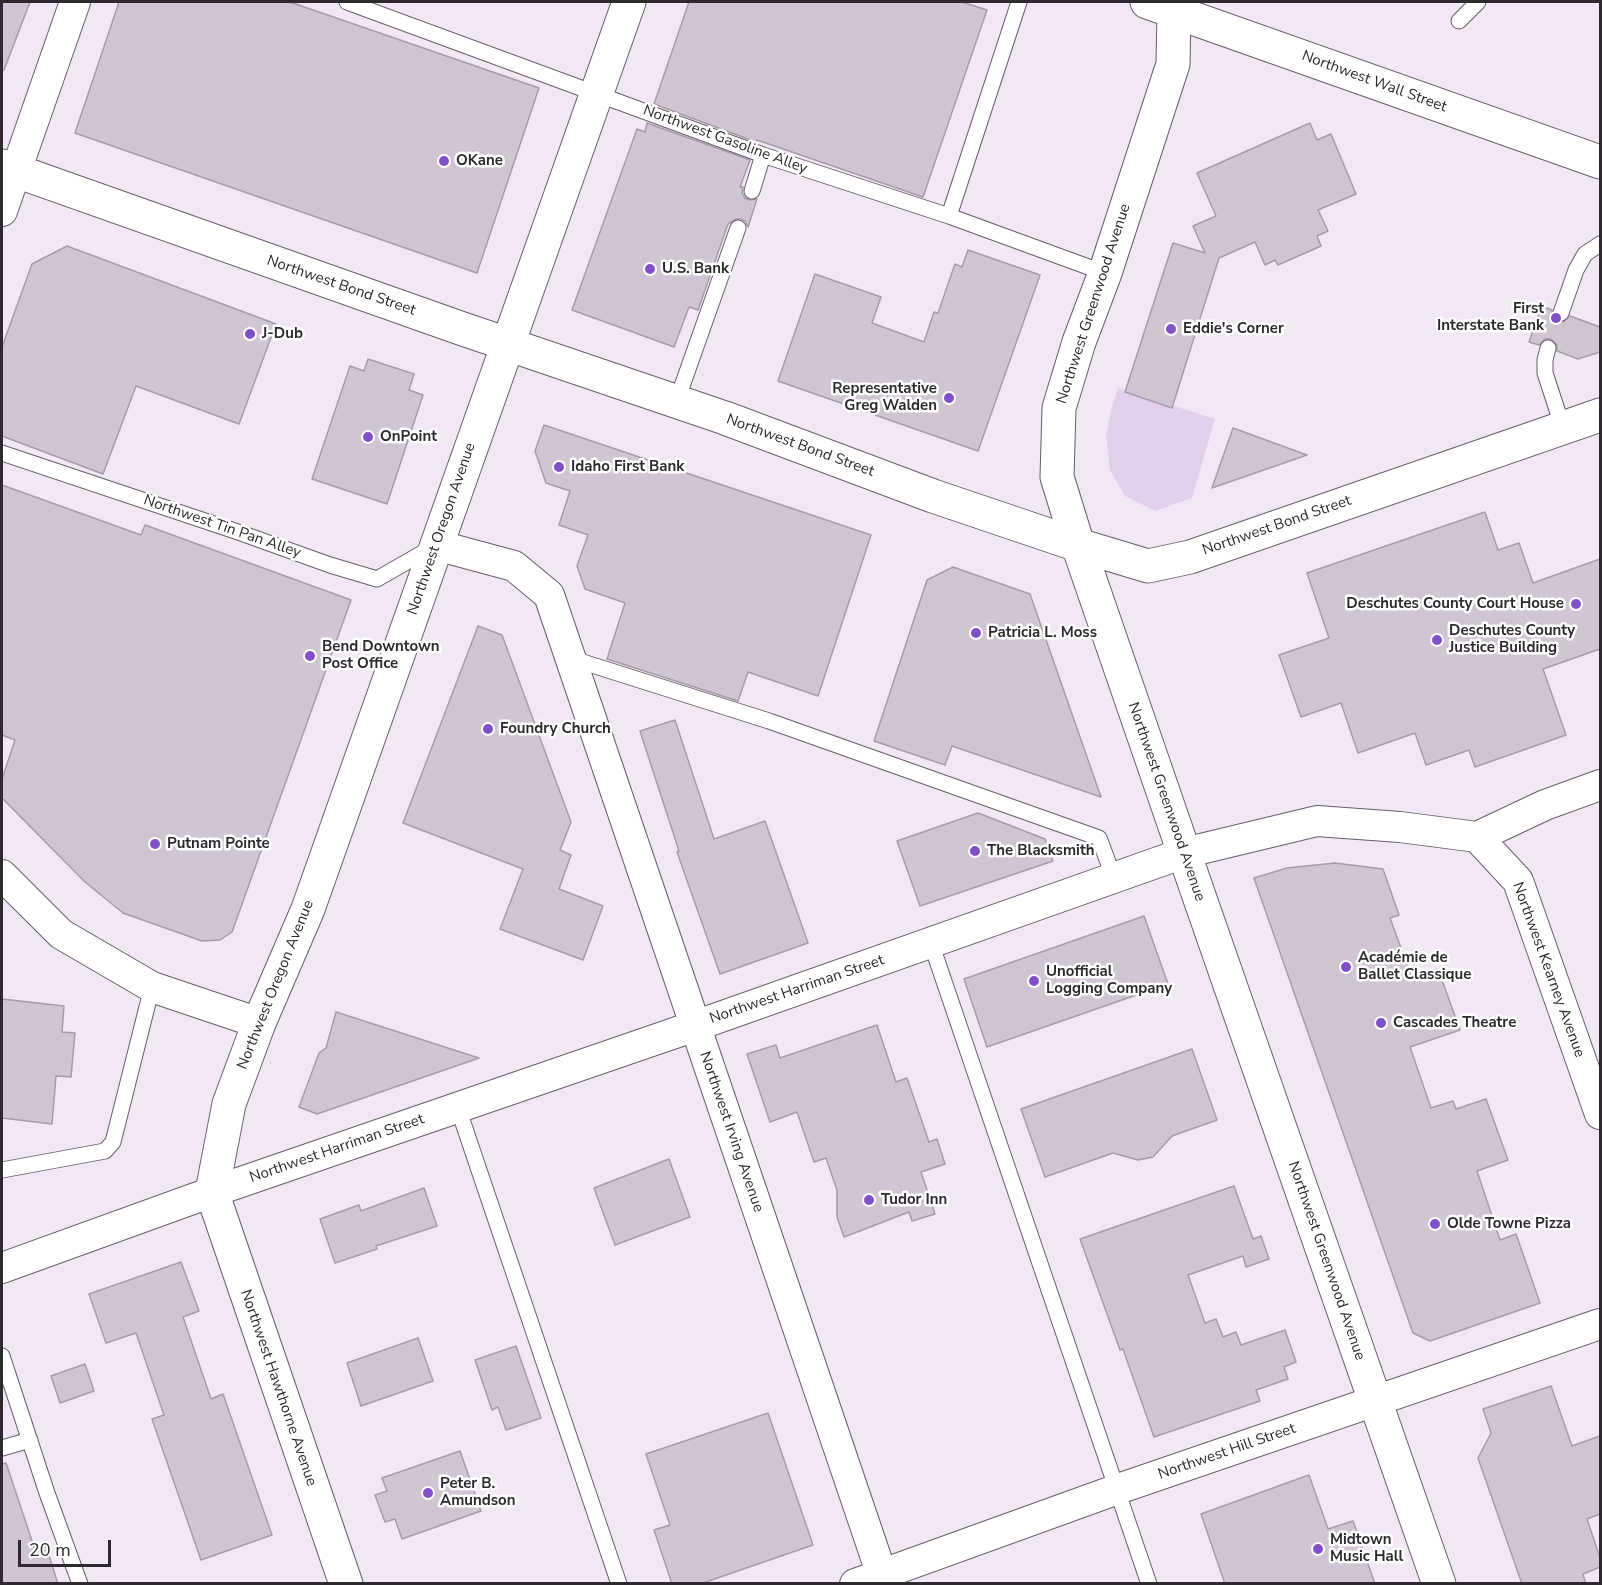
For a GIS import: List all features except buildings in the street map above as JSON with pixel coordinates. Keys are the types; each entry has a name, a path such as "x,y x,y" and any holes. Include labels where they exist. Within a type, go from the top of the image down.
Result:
{"main road":[{"name":"Northwest Oregon Avenue","path":"212,1192 229,1104 259,1023 308,909 597,93 627,2"},
{"name":"Northwest Wall Street","path":"1167,4 1600,162"},
{"name":"Northwest Greenwood Avenue","path":"1167,4 1173,64 1105,273 1078,342 1059,408 1057,477 1078,545 1184,853 1439,1584"},
{"name":"Northwest Bond Street","path":"9,169 508,345 725,418 933,496 1148,566 1190,556 1600,415"},
{"name":"Northwest Hawthorne Avenue","path":"212,1192 346,1584"}],"street":[{"path":"2,211 9,169 75,2"},
{"name":"Northwest Irving Avenue","path":"436,545 514,566 549,594 695,1026 874,1580"},
{"path":"1477,837 1545,805 1600,785"},
{"name":"Northwest Harriman Street","path":"2,1268 212,1192 695,1026 1184,853 1317,821 1400,827 1477,837"},
{"name":"Northwest Kearney Avenue","path":"1477,837 1518,881 1600,1114"},
{"path":"2,874 61,934 152,987 259,1023"},
{"name":"Northwest Hill Street","path":"874,1580 1118,1489 1600,1324"}],"lane":[{"name":"Northwest Gasoline Alley","path":"347,2 763,155 950,216 1105,273"},
{"path":"950,216 1019,2"},
{"path":"1459,21 1478,2"},
{"path":"752,191 763,155"},
{"path":"676,403 738,228"},
{"path":"1561,313 1580,262 1585,254 1600,244"},
{"path":"1548,348 1545,374 1563,428"},
{"name":"Northwest Tin Pan Alley","path":"2,453 377,579 436,545"},
{"path":"570,658 769,722 1100,838 1114,878"},
{"path":"931,943 1149,1584"},
{"path":"2,1170 105,1151 113,1142 152,987"},
{"path":"458,1108 619,1584"},
{"path":"2,1356 80,1584"},
{"path":"2,1448 30,1440"}],"shaded area":[{"path":"1118,388 1215,419 1192,498 1155,511 1125,496 1110,470 1106,435"}],"place":[{"name":"OKane","path":"444,161"},
{"name":"U.S. Bank","path":"650,269"},
{"name":"First Interstate Bank","path":"1556,318"},
{"name":"Eddie's Corner","path":"1171,329"},
{"name":"J-Dub","path":"250,334"},
{"name":"Representative Greg Walden","path":"949,398"},
{"name":"OnPoint","path":"368,437"},
{"name":"Idaho First Bank","path":"559,467"},
{"name":"Deschutes County Court House","path":"1576,604"},
{"name":"Patricia L. Moss","path":"976,633"},
{"name":"Deschutes County Justice Building","path":"1437,640"},
{"name":"Bend Downtown Post Office","path":"310,656"},
{"name":"Foundry Church","path":"488,729"},
{"name":"Putnam Pointe","path":"155,844"},
{"name":"The Blacksmith","path":"975,851"},
{"name":"Académie de Ballet Classique","path":"1346,967"},
{"name":"Unofficial Logging Company","path":"1034,981"},
{"name":"Cascades Theatre","path":"1381,1023"},
{"name":"Tudor Inn","path":"869,1200"},
{"name":"Olde Towne Pizza","path":"1435,1224"},
{"name":"Peter B. Amundson","path":"428,1493"},
{"name":"Midtown Music Hall","path":"1318,1549"}]}
